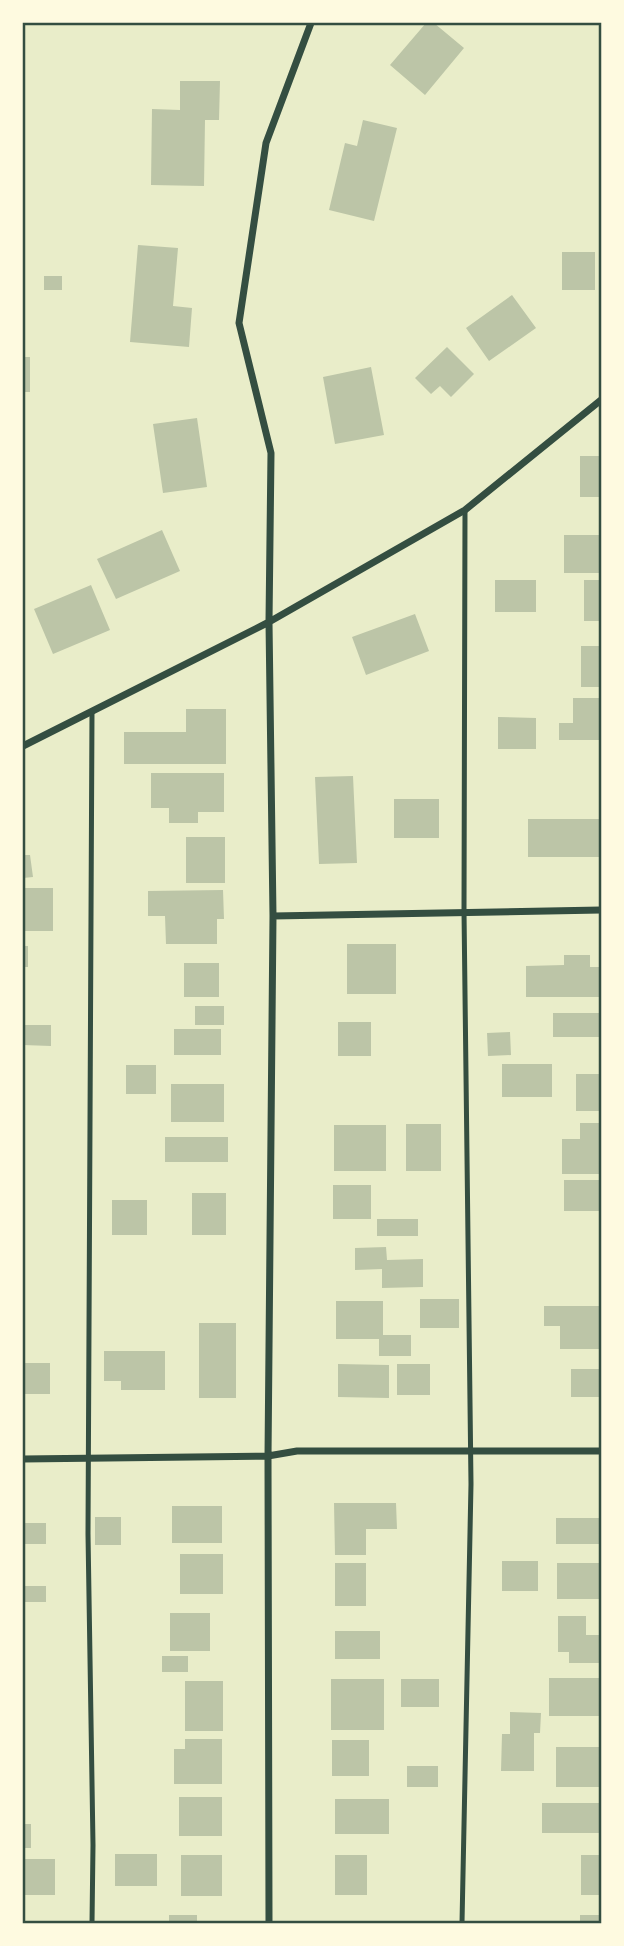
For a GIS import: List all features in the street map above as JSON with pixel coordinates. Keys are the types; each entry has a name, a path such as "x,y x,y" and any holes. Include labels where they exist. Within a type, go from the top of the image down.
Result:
{"street":[{"path":"269,1923 268,1456 273,916 269,622 271,453 239,323 266,143 311,23"},
{"path":"23,746 269,622 465,510 601,400"},
{"path":"273,916 601,910"},
{"path":"23,1459 268,1456 297,1451 601,1451"}],"lane":[{"path":"462,1923 471,1450 464,911 465,510"},
{"path":"92,712 89,1459 92,1923"}],"building":[{"path":"426,23 434,23 464,48 425,95 390,65"},
{"path":"180,81 220,81 219,120 205,120 204,186 151,185 152,109 180,110"},
{"path":"363,120 397,128 374,221 329,210 345,143 357,146"},
{"path":"138,245 178,248 173,306 192,308 189,347 130,342"},
{"path":"562,252 595,252 595,290 562,290"},
{"path":"44,276 62,276 62,290 44,290"},
{"path":"512,295 536,328 489,361 466,328"},
{"path":"447,347 474,374 451,397 440,386 431,394 415,378"},
{"path":"23,357 30,357 30,392 23,392"},
{"path":"371,367 384,435 335,444 323,377"},
{"path":"197,418 207,487 163,493 153,424"},
{"path":"580,456 601,456 601,497 580,497"},
{"path":"162,530 180,571 116,599 97,559"},
{"path":"564,535 601,535 601,573 564,573"},
{"path":"495,580 536,580 536,612 495,612"},
{"path":"584,580 601,580 601,621 584,621"},
{"path":"91,585 110,630 53,654 34,609"},
{"path":"415,614 429,651 366,675 352,637"},
{"path":"581,646 601,646 601,687 581,687"},
{"path":"573,698 601,698 601,740 559,740 559,723 573,723"},
{"path":"186,709 226,709 226,764 124,764 124,732 186,732"},
{"path":"498,717 536,718 536,749 498,749"},
{"path":"151,773 224,773 224,812 198,812 198,823 169,823 169,808 151,808"},
{"path":"353,776 357,863 319,864 315,777"},
{"path":"394,799 439,799 439,838 394,838"},
{"path":"528,819 601,819 601,857 528,857"},
{"path":"186,837 225,837 225,883 186,883"},
{"path":"23,855 30,855 33,877 23,878"},
{"path":"23,888 53,888 53,931 23,931"},
{"path":"223,890 224,919 217,919 217,944 166,944 165,916 148,916 148,891"},
{"path":"347,944 396,944 396,994 347,994"},
{"path":"23,946 28,946 28,967 23,967"},
{"path":"564,955 590,955 590,967 601,967 601,997 526,997 526,966 564,965"},
{"path":"184,963 219,963 219,997 184,997"},
{"path":"195,1006 224,1006 224,1025 195,1025"},
{"path":"553,1013 601,1013 601,1037 553,1037"},
{"path":"338,1022 371,1022 371,1056 338,1056"},
{"path":"23,1025 51,1025 51,1046 23,1045"},
{"path":"174,1029 221,1029 221,1055 174,1055"},
{"path":"510,1032 511,1055 488,1056 487,1033"},
{"path":"502,1064 552,1064 552,1097 502,1097"},
{"path":"126,1065 156,1065 156,1094 126,1094"},
{"path":"576,1074 601,1074 601,1111 576,1111"},
{"path":"171,1084 224,1084 224,1122 171,1122"},
{"path":"580,1123 601,1123 601,1174 562,1174 562,1139 580,1139"},
{"path":"406,1124 441,1124 441,1171 406,1171"},
{"path":"334,1125 386,1125 386,1171 334,1171"},
{"path":"165,1137 228,1137 228,1162 165,1162"},
{"path":"564,1180 601,1180 601,1211 564,1211"},
{"path":"333,1185 371,1185 371,1219 333,1219"},
{"path":"192,1193 226,1193 226,1235 192,1235"},
{"path":"112,1200 147,1200 147,1235 112,1235"},
{"path":"377,1219 418,1219 418,1236 377,1236"},
{"path":"386,1247 387,1260 423,1259 423,1287 382,1288 382,1269 355,1270 355,1248"},
{"path":"420,1299 459,1299 459,1328 420,1328"},
{"path":"336,1301 383,1301 383,1335 411,1335 411,1356 379,1356 379,1339 336,1339"},
{"path":"544,1306 601,1306 601,1349 560,1349 560,1326 544,1326"},
{"path":"199,1323 236,1323 236,1398 199,1398"},
{"path":"104,1351 165,1351 165,1390 121,1390 121,1381 104,1381"},
{"path":"23,1363 50,1363 50,1394 23,1394"},
{"path":"338,1364 389,1365 389,1398 338,1397"},
{"path":"397,1364 430,1364 430,1395 397,1395"},
{"path":"571,1369 601,1369 601,1397 571,1397"},
{"path":"334,1503 396,1503 397,1529 366,1529 366,1555 335,1555"},
{"path":"172,1506 222,1506 222,1543 172,1543"},
{"path":"95,1517 121,1517 121,1545 95,1545"},
{"path":"556,1518 601,1518 601,1544 556,1544"},
{"path":"23,1523 46,1523 46,1544 23,1544"},
{"path":"180,1554 223,1554 223,1594 180,1594"},
{"path":"502,1561 538,1561 538,1591 502,1591"},
{"path":"335,1563 366,1563 366,1606 335,1606"},
{"path":"557,1563 601,1563 601,1599 557,1599"},
{"path":"23,1586 46,1586 46,1602 23,1602"},
{"path":"170,1613 210,1613 210,1651 170,1651"},
{"path":"558,1616 586,1616 586,1635 601,1635 601,1663 569,1663 569,1652 558,1652"},
{"path":"335,1631 380,1631 380,1659 335,1659"},
{"path":"162,1656 188,1656 188,1672 162,1672"},
{"path":"549,1678 601,1678 601,1716 549,1716"},
{"path":"331,1679 384,1679 384,1730 331,1730"},
{"path":"401,1679 439,1679 439,1707 401,1707"},
{"path":"185,1681 223,1681 223,1731 185,1731"},
{"path":"510,1712 541,1713 540,1733 534,1733 534,1771 501,1771 502,1734 510,1734"},
{"path":"185,1739 222,1739 222,1784 174,1784 174,1749 185,1749"},
{"path":"332,1740 369,1740 369,1776 332,1776"},
{"path":"556,1747 601,1747 601,1787 556,1787"},
{"path":"407,1766 438,1766 438,1787 407,1787"},
{"path":"179,1797 222,1797 222,1836 179,1836"},
{"path":"335,1799 389,1799 389,1834 335,1834"},
{"path":"542,1803 601,1803 601,1833 542,1833"},
{"path":"23,1824 31,1824 31,1848 23,1848"},
{"path":"115,1854 157,1854 157,1886 115,1886"},
{"path":"181,1855 222,1855 222,1896 181,1896"},
{"path":"335,1855 367,1855 367,1895 335,1895"},
{"path":"581,1855 601,1855 601,1895 581,1895"},
{"path":"23,1859 55,1859 55,1895 23,1895"},
{"path":"169,1915 197,1915 197,1923 169,1923"},
{"path":"580,1915 601,1915 601,1923 580,1923"}]}
